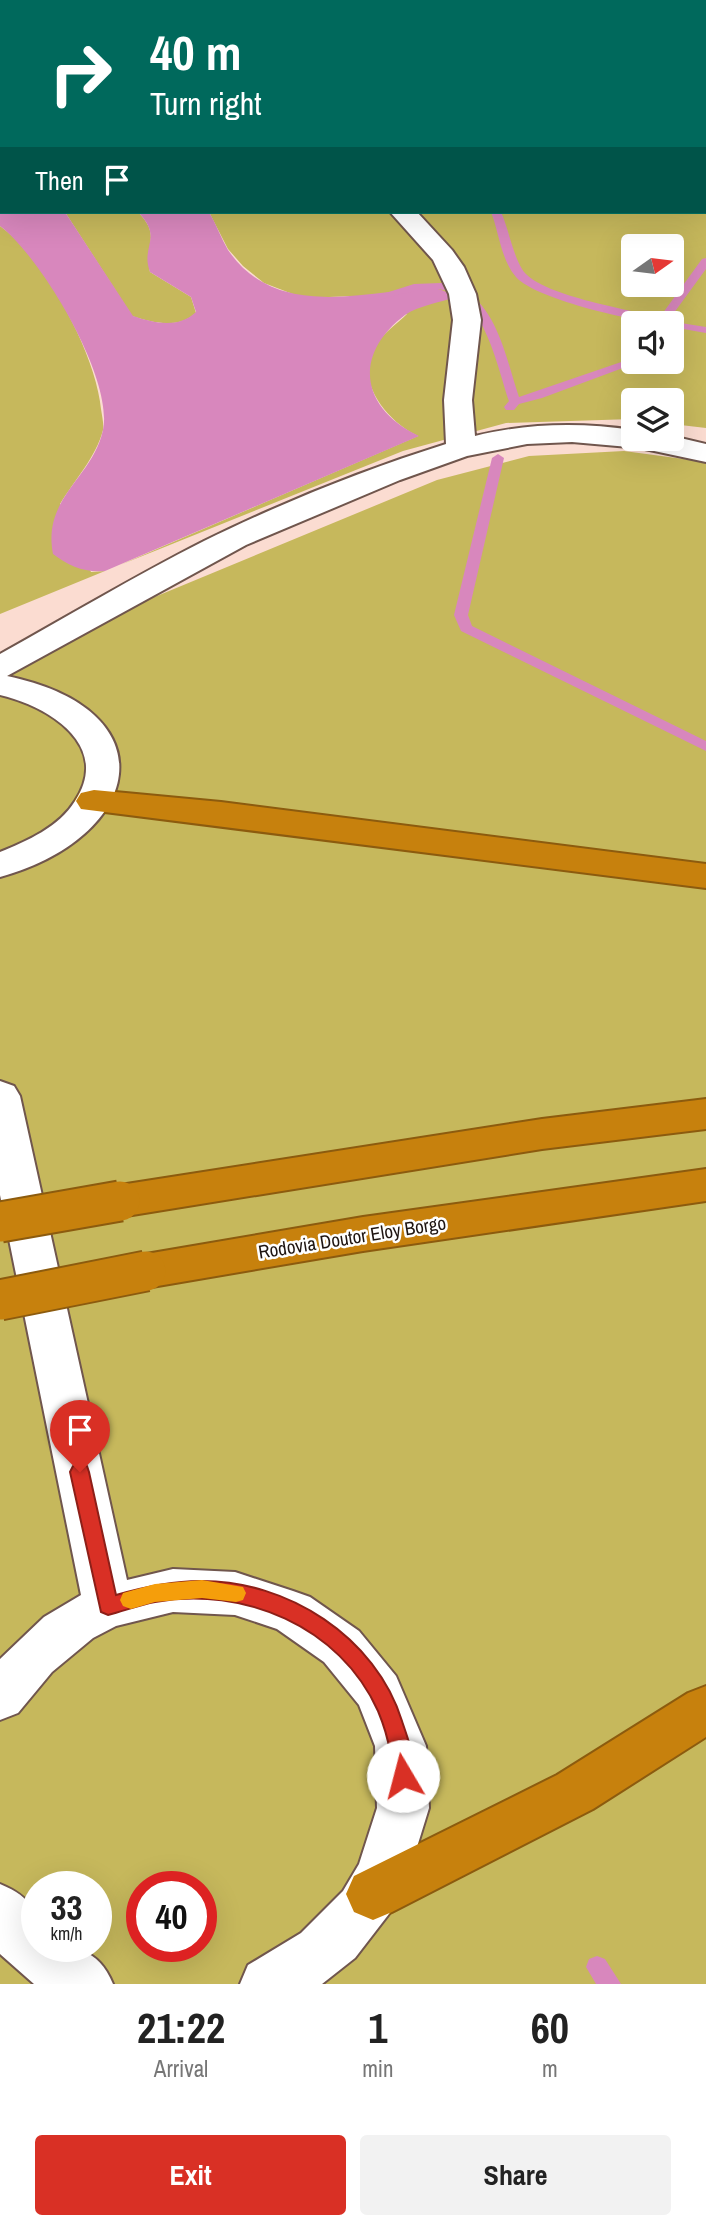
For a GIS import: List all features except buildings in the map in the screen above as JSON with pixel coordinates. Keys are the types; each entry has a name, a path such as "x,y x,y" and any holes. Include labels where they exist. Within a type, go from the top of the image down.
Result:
{"highway":[{"path":"94,801 221,814 706,876"},
{"path":"0,1223 120,1201 542,1134 706,1114"},
{"name":"Rodovia Doutor Eloy Borgo","path":"0,1300 363,1234 706,1185"},
{"path":"373,1894 575,1792 706,1709"}],"street":[{"path":"405,214 449,261 461,286 467,310 458,402 462,433 460,448"},
{"path":"0,668 198,556 243,534 416,462 460,448 528,435 570,435 606,436 706,453"},
{"path":"0,685 33,693 59,704 79,719 94,737 102,758 102,779 94,801 77,822 54,842 0,865"},
{"path":"0,1096 108,1606"},
{"path":"0,1697 28,1660 66,1629 108,1606 155,1593 202,1589 248,1595 292,1610 322,1629 364,1668 387,1708 401,1752 405,1800 395,1848 373,1894 341,1936 299,1969 267,1984"},
{"path":"0,1910 11,1927 46,1962 86,1984"}],"shaded area":[{"path":"0,214 66,214 133,316 149,321 174,323 196,312 191,297 150,272 148,255 151,236 146,221 140,214 210,214 228,250 244,268 261,282 281,290 323,297 431,287 456,297 405,315 388,331 377,347 371,364 370,380 375,396 385,411 400,425 419,436 105,571 84,570 71,565 53,554 55,517 61,502 98,447 103,430 103,408 97,380 71,320 35,263 0,226"},
{"path":"66,214 140,214 151,235 150,272 191,297 196,313 174,323 132,316"},
{"path":"210,214 706,214 706,428 684,425 684,388 621,388 621,419 506,423 403,451 120,565 418,436 385,411 371,386 368,373 369,359 375,346 407,314 355,296 303,298 264,283 228,249"},
{"path":"0,226 17,241 50,284 79,336 97,387 103,420 100,440 60,504 91,572 105,571 0,614"},
{"path":"624,451 706,462 706,1984 0,1984 0,661 437,480 529,456"}],"waterway":[{"path":"497,214 516,268 528,282 563,297 621,312"},
{"path":"670,311 706,261"},
{"path":"379,297 414,287 441,286 461,292 476,304 487,322 515,401"},
{"path":"684,326 706,330"},
{"path":"515,401 538,396 621,366"},
{"path":"510,407 515,401"},
{"path":"498,458 461,615 466,628 706,747"},
{"path":"597,1967 610,1984"}],"slow traffic":[{"path":"131,1600 155,1593 202,1589 236,1593"}],"route":[{"path":"80,1472 108,1606 155,1593 202,1589 248,1595 292,1610 331,1635 364,1668 387,1708 401,1752 403,1776"}]}
